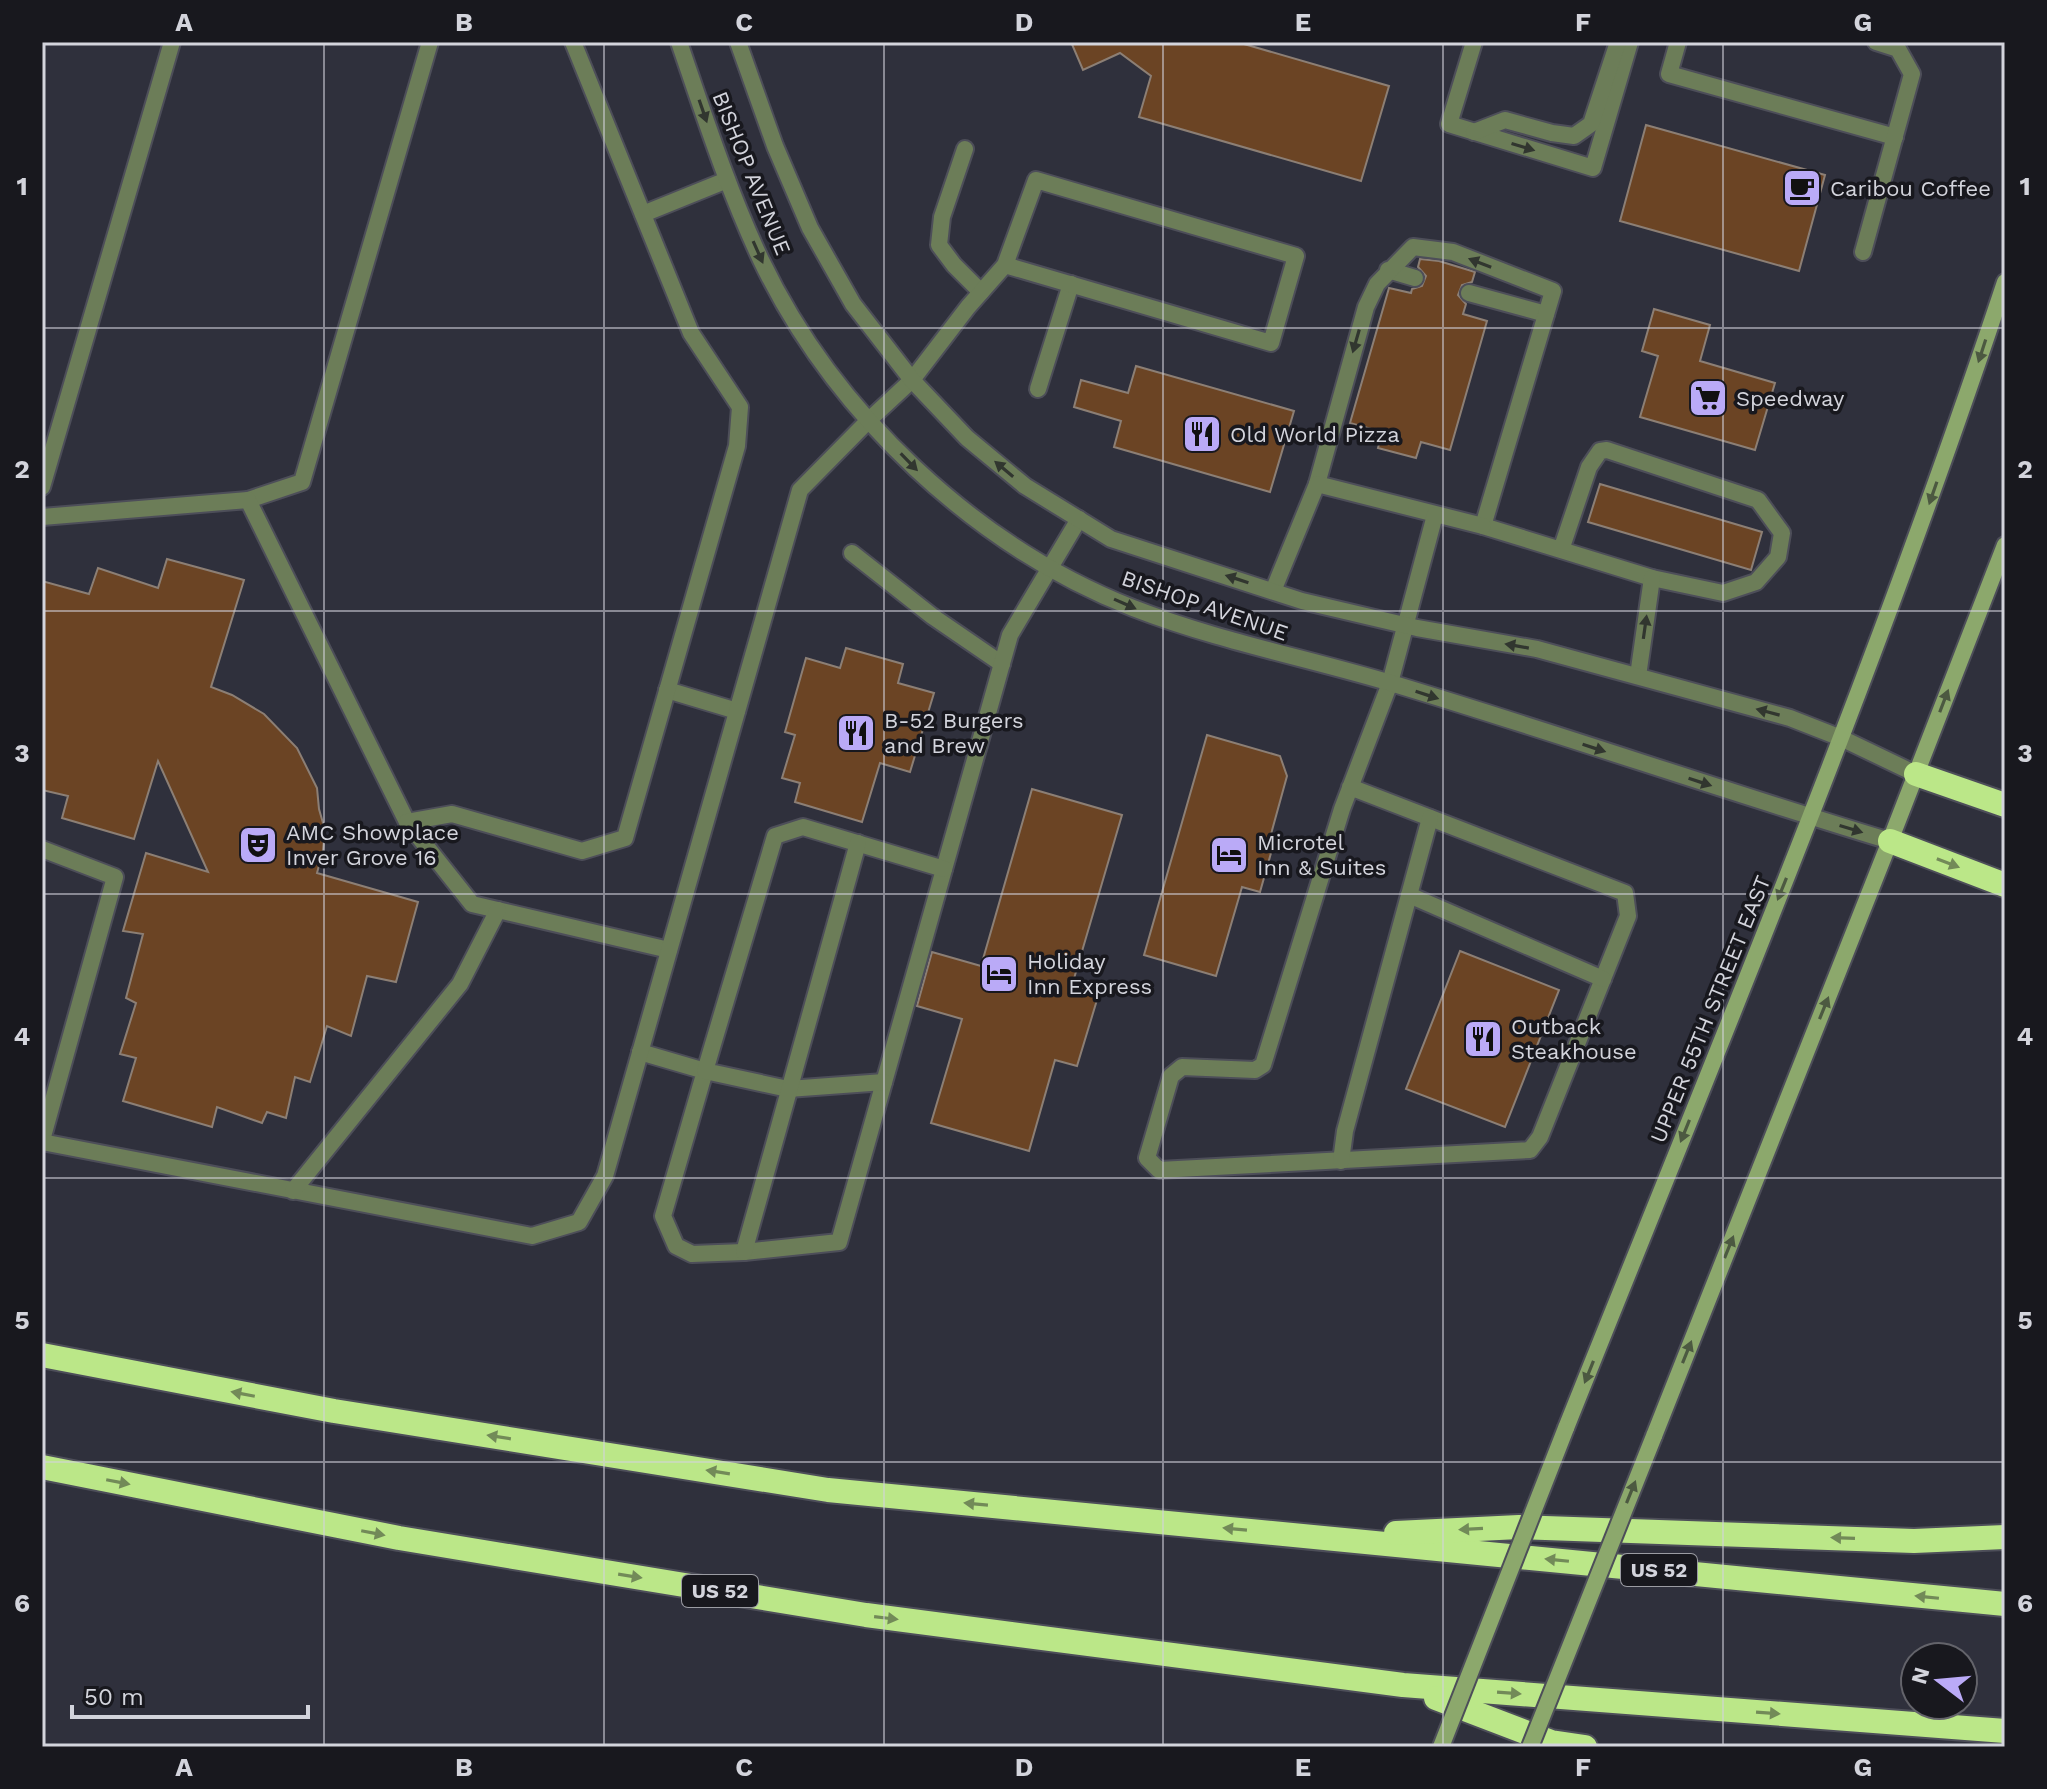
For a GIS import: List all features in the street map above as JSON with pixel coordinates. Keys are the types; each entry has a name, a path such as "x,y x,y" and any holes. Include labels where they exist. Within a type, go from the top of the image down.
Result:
{"highway":[{"path":"1916,774 2005,805"},
{"path":"1890,841 2005,885"},
{"name":"US 52","path":"42,1355 334,1411 828,1490 2005,1604"},
{"name":"US 52","path":"42,1467 399,1538 866,1615 1403,1685 2005,1731"},
{"path":"1313,1536 1519,1527 1914,1541 2005,1537"},
{"path":"1403,1685 1551,1742 1585,1747"}],"street":[{"path":"42,487 172,42"},
{"path":"42,517 248,500 302,482 430,42"},
{"path":"407,822 452,814 582,851 625,838 737,446 740,407 691,333 573,42"},
{"name":"BISHOP AVENUE","path":"679,42 727,180 762,262 805,338 869,420 919,472 977,520 1051,568 1131,607 1214,636 1390,683 1890,841"},
{"name":"BISHOP AVENUE","path":"740,42 775,146 810,228 853,304 912,380 967,438 1025,486 1111,539 1302,601 1537,649 1790,718 1841,738 1916,774"},
{"path":"1474,42 1449,124 1593,168 1630,42"},
{"path":"1474,132 1505,120 1574,136 1591,124 1618,42"},
{"path":"1678,42 1669,74 1895,137"},
{"path":"1863,252 1912,74 1898,49 1876,42"},
{"path":"965,149 942,217 939,245 981,292"},
{"path":"643,214 727,180"},
{"path":"42,849 115,877 42,1141 532,1236 579,1222 605,1176 800,490 912,380 1005,265 1036,180 1296,256 1271,343 1005,265"},
{"path":"1273,591 1317,484 1366,307 1377,284 1413,247 1453,252 1553,291 1483,526"},
{"path":"1388,270 1415,278"},
{"name":"UPPER 55TH STREET EAST","path":"1441,1747 1811,817 1924,520 2005,282"},
{"path":"1038,389 1071,284"},
{"path":"1469,293 1546,314"},
{"path":"1317,484 1483,526 1561,550 1652,578 1723,593 1756,582 1778,557 1782,533 1758,500 1607,450 1600,451 1589,467 1561,550"},
{"path":"248,500 407,822 472,904 669,950"},
{"path":"1350,787 1625,893 1628,916 1540,1137 1530,1150 1159,1170 1147,1158 1171,1076 1182,1067 1255,1070 1263,1065 1350,787 1390,683 1435,515"},
{"path":"944,869 803,827 775,836 663,1216 676,1246 692,1254 839,1242 1010,635 1079,519"},
{"path":"1530,1747 2005,545"},
{"path":"852,553 932,616 1002,664"},
{"path":"1638,676 1652,578"},
{"path":"667,690 737,711"},
{"path":"1341,1161 1345,1131 1430,818"},
{"path":"744,1252 858,843"},
{"path":"1409,895 1603,979"},
{"path":"293,1191 460,984 498,910"},
{"path":"640,1052 705,1071 788,1089 884,1082"}],"building":[{"path":"1071,42 1237,42 1389,86 1361,181 1139,117 1151,76 1120,53 1083,70"},
{"path":"1646,125 1825,175 1799,271 1620,221"},
{"path":"1420,259 1439,261 1475,272 1472,282 1462,285 1458,295 1466,304 1463,314 1487,321 1450,450 1421,442 1416,458 1378,448 1382,432 1350,423 1389,288 1411,293 1412,289 1422,286 1426,276 1418,267"},
{"path":"1654,309 1710,325 1700,361 1775,383 1755,450 1640,417 1658,356 1642,351"},
{"name":"Old World Pizza","path":"1136,366 1294,411 1270,492 1114,447 1121,421 1074,407 1081,380 1128,393"},
{"path":"1600,484 1762,532 1751,570 1588,522"},
{"name":"AMC Showplace Inver Grove 16","path":"167,559 244,580 211,687 232,695 264,714 297,748 317,788 325,830 317,873 418,902 396,982 367,976 351,1036 327,1026 310,1082 295,1077 286,1118 267,1112 262,1123 217,1107 212,1127 123,1101 136,1058 120,1054 136,1003 126,998 143,934 123,931 146,853 208,872 158,761 134,839 62,818 68,796 42,790 42,581 89,594 98,568 158,588"},
{"name":"B-52 Burgers and Brew","path":"846,648 903,664 898,683 934,693 910,772 880,763 862,822 795,802 800,783 782,778 795,735 785,732 806,658 840,668"},
{"name":"Microtel Inn & Suites","path":"1207,735 1280,756 1287,776 1268,845 1273,846 1260,892 1242,887 1216,976 1144,955"},
{"name":"Holiday Inn Express","path":"1032,789 1122,815 1073,982 1100,990 1077,1066 1055,1060 1029,1151 931,1123 962,1019 917,1006 932,952 981,966"},
{"name":"Outback Steakhouse","path":"1460,951 1559,990 1505,1127 1406,1089"}],"place":[{"name":"Caribou Coffee","path":"1802,188"},
{"name":"Speedway","path":"1708,398"},
{"name":"Old World Pizza","path":"1202,434"},
{"name":"B-52 Burgers and Brew","path":"856,733"},
{"name":"AMC Showplace Inver Grove 16","path":"258,845"},
{"name":"Microtel Inn & Suites","path":"1229,855"},
{"name":"Holiday Inn Express","path":"999,974"},
{"name":"Outback Steakhouse","path":"1483,1039"}]}
